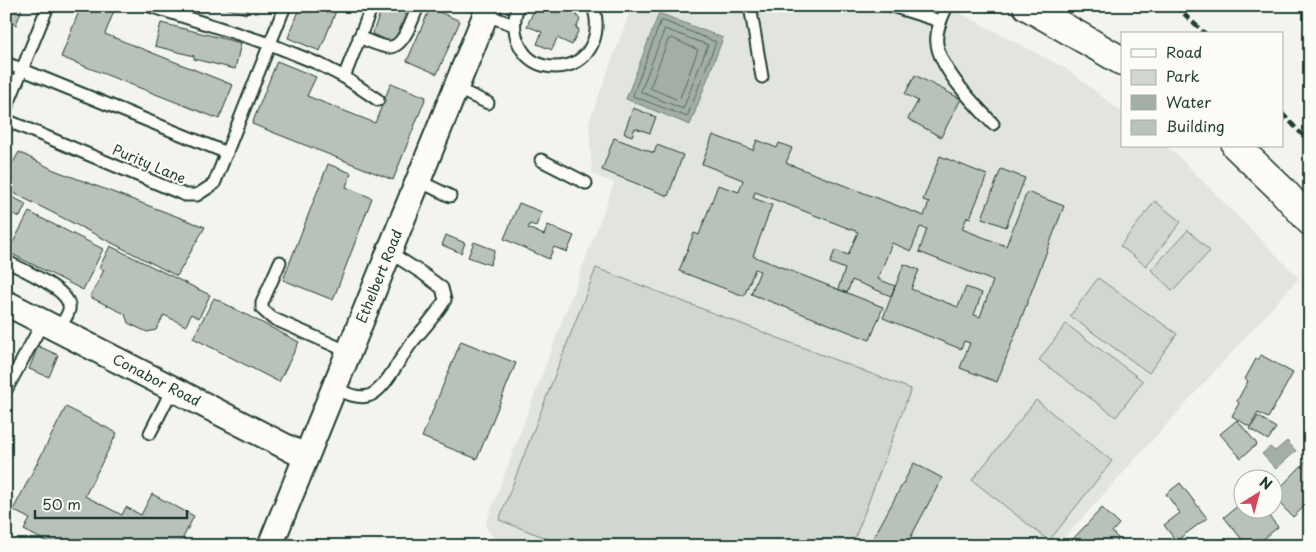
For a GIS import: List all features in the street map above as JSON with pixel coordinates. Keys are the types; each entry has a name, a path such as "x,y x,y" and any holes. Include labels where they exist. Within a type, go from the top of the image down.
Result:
{"main road":[{"path":"1027,6 1121,60"},
{"path":"1238,148 1282,190 1310,221"}],"street":[{"name":"Ethelbert Road","path":"270,546 488,10"},
{"name":"Conabor Road","path":"6,303 306,457"}],"lane":[{"path":"6,109 24,70 48,6"},
{"path":"150,6 270,44 319,64 344,77 378,100"},
{"name":"Purity Lane","path":"6,120 185,195 197,195 214,184 284,6"},
{"path":"344,77 372,6"},
{"path":"359,37 391,48 400,43 409,28 418,6"},
{"path":"518,6 514,17 514,32 519,46 528,57 541,64 555,67 570,64 582,58 590,49 598,28 597,16 593,6"},
{"path":"750,6 762,77"},
{"path":"892,6 940,21"},
{"path":"947,6 940,21 936,42 939,50 949,72 993,124"},
{"path":"488,10 514,25"},
{"path":"6,63 227,153"},
{"path":"455,88 488,103"},
{"path":"541,160 586,182"},
{"path":"419,181 450,196"},
{"path":"334,388 359,396 368,396 378,390 413,340 436,316 445,300 442,288 422,272 389,252"},
{"path":"6,262 55,288 69,305 69,310 51,326 6,390"},
{"path":"280,262 262,304 262,309 272,318 349,352"},
{"path":"150,433 173,388"}],"shaded area":[{"path":"632,6 947,6 1065,68 1121,111 1121,148 1168,148 1299,278 1057,546 505,546 496,541 485,526 614,183 592,174 589,122"}],"green space":[{"path":"1155,201 1181,222 1146,266 1120,246"},
{"path":"1188,230 1210,251 1173,291 1151,270"},
{"path":"596,268 911,389 852,546 567,546 499,520"},
{"path":"1098,278 1177,334 1149,373 1070,316"},
{"path":"1066,324 1143,381 1116,417 1039,360"},
{"path":"1036,400 1112,461 1049,541 972,480"}],"water":[{"path":"659,13 723,38 690,125 626,99"},
{"path":"1287,441 1296,451 1276,469 1262,454 1270,447 1275,451"}],"building":[{"path":"6,6 23,6 16,25 6,21"},
{"path":"81,6 116,6 105,34 233,85 219,119 61,57"},
{"path":"217,6 248,6 246,14"},
{"path":"301,6 338,6 320,51 288,38"},
{"path":"383,6 409,6 394,43 372,34"},
{"path":"538,6 571,6 580,20 576,28 579,29 572,45 557,38 552,50 537,44 542,32 527,26 534,10 536,11"},
{"path":"430,8 460,21 437,74 407,61"},
{"path":"161,23 241,43 235,69 194,59 194,56 155,46"},
{"path":"277,61 316,77 307,96 375,123 391,83 426,97 393,180 252,124"},
{"path":"915,75 961,99 941,137 908,119 918,101 905,94"},
{"path":"633,108 656,117 650,133 635,128 632,136 624,133"},
{"path":"713,135 753,150 757,140 777,148 779,143 792,148 786,163 924,216 929,202 923,200 940,156 987,175 970,218 967,217 962,229 1006,246 1027,192 1064,206 997,382 960,368 970,343 964,341 961,349 883,318 904,264 919,270 911,289 958,307 966,287 982,293 974,315 980,317 993,281 919,252 927,229 920,227 911,251 892,243 878,279 895,286 891,296 852,280 847,293 883,307 870,340 751,294 760,271 755,269 744,296 679,271 694,233 699,235 718,185 739,192 743,180 702,164","holes":["755,192 858,232 848,255 835,250 830,263 845,269 838,289 845,292 753,256 772,205 753,198"]},
{"path":"614,138 654,153 657,145 683,155 668,196 602,170"},
{"path":"19,152 54,170 205,227 177,276 6,189 6,175"},
{"path":"328,164 351,173 346,187 372,198 333,300 283,280"},
{"path":"1001,169 1025,178 1006,227 982,218"},
{"path":"6,194 26,204 20,217 6,211"},
{"path":"519,203 542,212 536,226 530,224 528,228 544,235 548,225 574,236 567,252 554,247 549,259 504,239"},
{"path":"29,212 103,249 83,290 8,252"},
{"path":"446,235 465,243 461,253 442,245"},
{"path":"474,242 495,250 490,265 468,257"},
{"path":"110,246 210,295 199,318 191,314 186,326 164,315 156,330 147,332 128,323 125,314 90,297 104,270 99,268"},
{"path":"214,298 299,342 279,382 193,338"},
{"path":"461,341 516,363 477,459 422,437"},
{"path":"38,346 58,355 49,377 29,369"},
{"path":"1261,355 1293,373 1268,418 1258,413 1250,427 1232,416 1239,403 1237,401 1248,381 1245,379 1256,359 1258,360"},
{"path":"66,407 117,433 85,496 122,515 126,507 141,515 152,494 194,516 179,546 60,546 54,543 53,545 24,530 30,519 13,510"},
{"path":"1258,416 1276,428 1268,440 1250,429"},
{"path":"1237,420 1257,444 1241,458 1220,434"},
{"path":"1310,457 1310,508 1306,505 1293,517 1284,508 1284,484"},
{"path":"914,463 942,478 906,546 869,546"},
{"path":"1180,483 1207,518 1176,541 1164,525 1180,513 1166,494"},
{"path":"1102,508 1119,524 1112,532 1119,539 1112,546 1076,546 1071,541"},
{"path":"1234,509 1234,520 1272,520 1278,527 1255,546 1247,546 1224,517"}],"railway":[{"path":"1175,6 1204,32"},
{"path":"1284,115 1310,143"}]}
